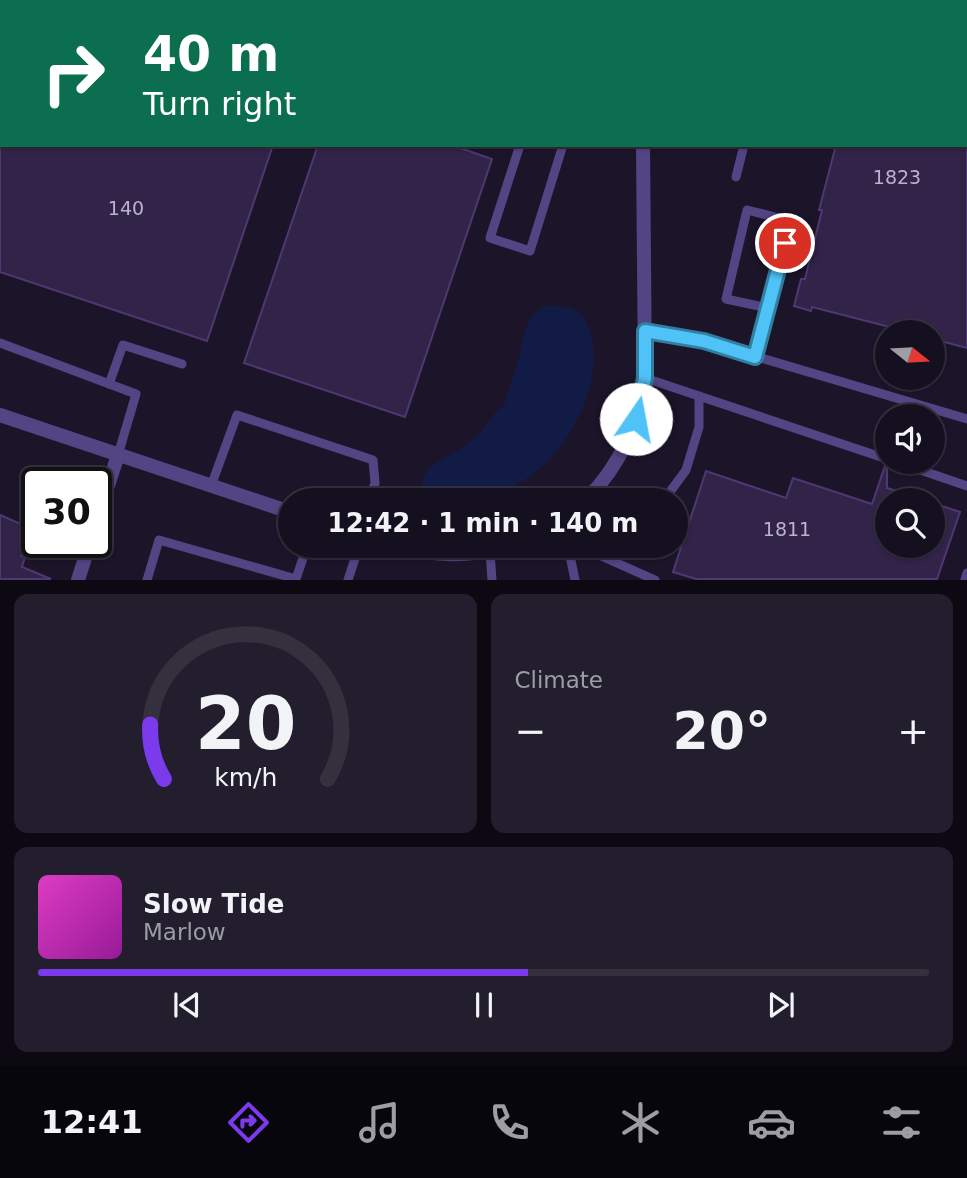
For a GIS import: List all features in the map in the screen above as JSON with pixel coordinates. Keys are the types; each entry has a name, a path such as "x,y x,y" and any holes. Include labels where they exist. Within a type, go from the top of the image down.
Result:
{"street":[{"path":"596,488 613,469 628,440 640,406 645,378 643,147"},
{"path":"0,415 278,509"},
{"path":"112,473 118,454"},
{"path":"78,579 85,558"}],"lane":[{"path":"519,147 490,238 530,251 562,147"},
{"path":"736,177 744,147"},
{"path":"755,357 768,308 791,221 747,210 726,299 768,308"},
{"path":"645,331 704,341 967,419"},
{"path":"0,343 136,394 118,454"},
{"path":"109,384 123,345 182,364"},
{"path":"645,378 875,454"},
{"path":"673,488 686,470 699,427 699,396"},
{"path":"211,486 237,415 373,460 373,488"},
{"path":"932,474 967,486"},
{"path":"147,579 159,540 296,579 303,558"},
{"path":"348,579 355,558"},
{"path":"490,558 492,579"},
{"path":"571,558 575,579"},
{"path":"607,558 655,579"},
{"path":"965,579 967,573"}],"water":[{"path":"552,305 577,311 587,324 592,339 592,376 580,414 571,431 547,462 509,488 422,488 426,473 438,462 473,440 504,406 527,325 533,315"}],"building":[{"path":"0,147 272,147 207,341 0,272"},
{"path":"317,147 458,147 492,159 405,417 244,363"},
{"path":"835,147 967,147 967,348 945,342 945,320 875,320 875,323 812,307 811,311 794,306 801,279 805,279 822,210 819,210"},
{"path":"706,471 786,498 793,478 872,504 875,495 875,558 944,558 937,579 696,579 673,572 678,558 688,558 688,526"},
{"path":"882,474 887,474 887,488 877,488"},
{"path":"945,507 960,512 945,556"},
{"path":"0,515 21,524 21,558 25,558 22,567 51,579 0,579"}],"route":[{"path":"636,419 645,378 645,331 704,341 755,357 785,243"}]}
